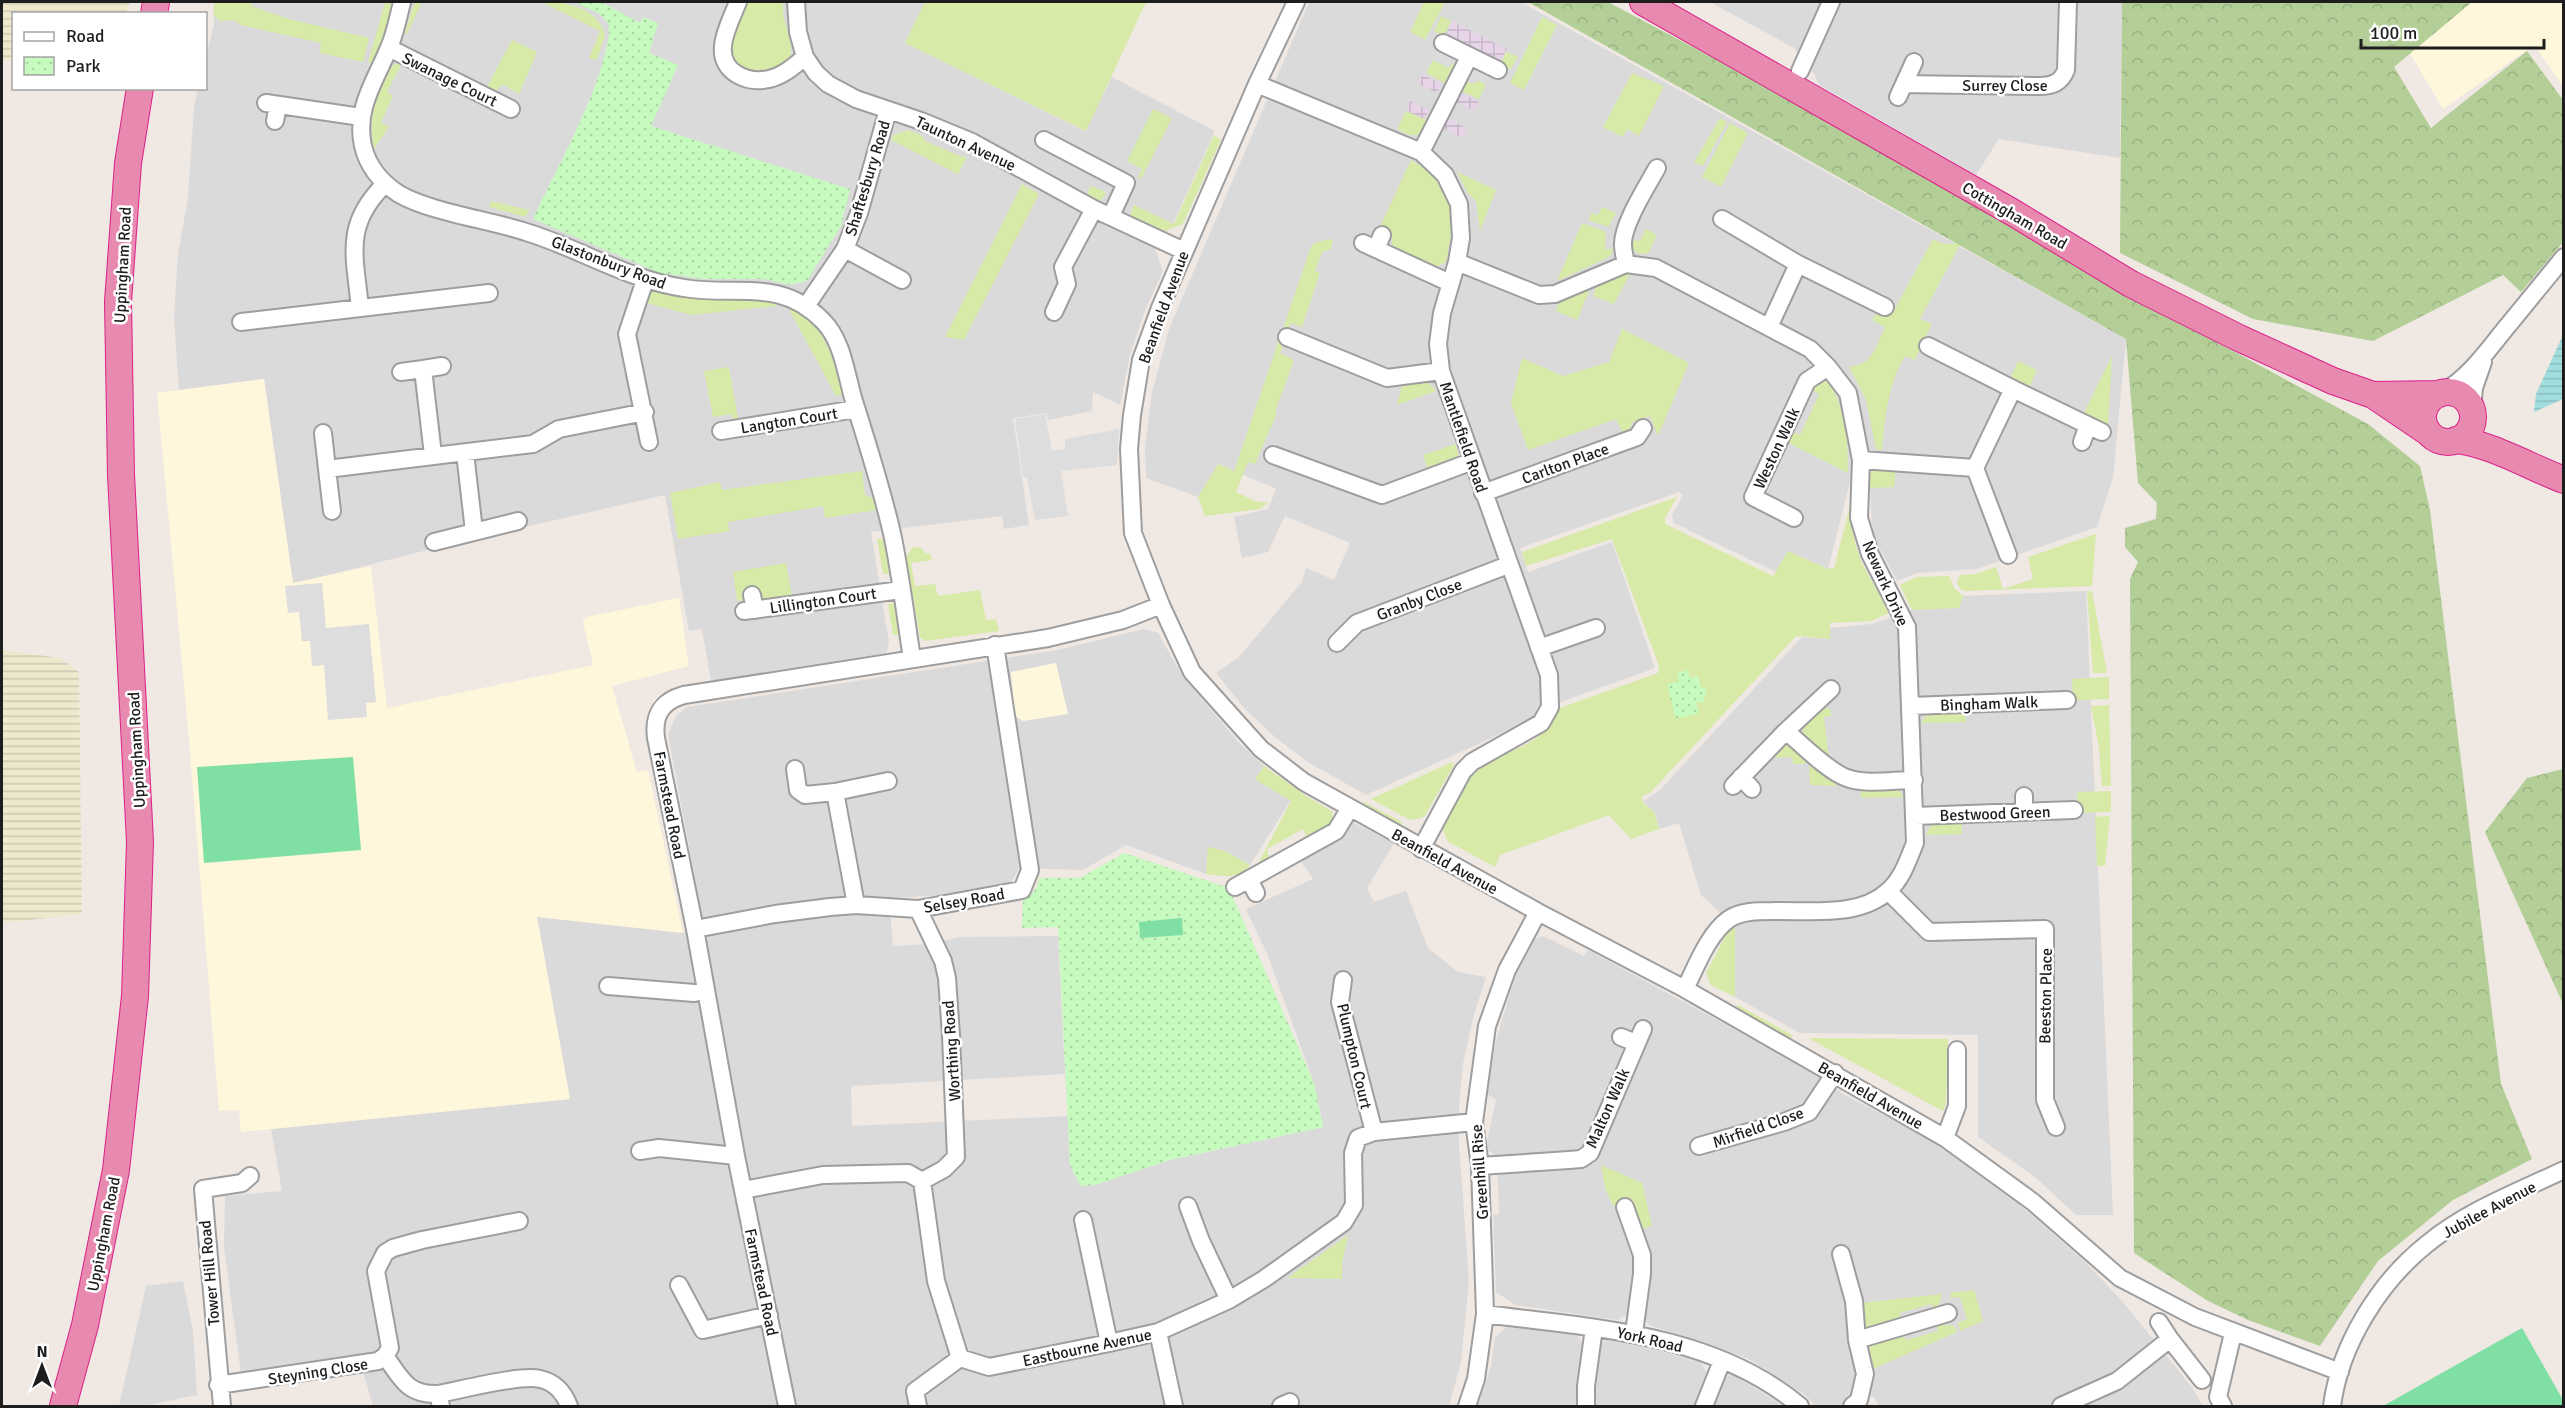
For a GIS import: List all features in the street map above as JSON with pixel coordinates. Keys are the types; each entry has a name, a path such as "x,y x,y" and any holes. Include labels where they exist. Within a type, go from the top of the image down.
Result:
{"highway":[{"name":"Cottingham Road","path":"1637,2 1666,16"},
{"name":"Cottingham Road","path":"1643,2 2012,212 2131,284 2239,338 2333,381 2373,396 2429,433"},
{"name":"Uppingham Road","path":"63,1407 85,1326 116,1170 135,996 140,842 120,454 118,302 128,163 140,90"},
{"name":"Cottingham Road","path":"2373,396 2440,393"},
{"path":"2518,459 2486,430 2468,402 2456,393 2440,393 2427,404 2423,419 2429,433 2442,441 2472,442 2518,459 2564,480"},
{"path":"2456,440 2468,432 2473,420 2472,411"}],"street":[{"name":"Glastonbury Road","path":"402,2 389,48 372,82 361,117 364,150 372,169 385,184 419,203 526,232 567,246 645,280 691,290 768,291 794,299 806,306 832,332 886,508 912,659"},
{"path":"738,2 723,44 726,64 732,72 755,80 768,79 783,74 805,57"},
{"name":"Taunton Avenue","path":"796,2 798,32 805,57 816,73 828,84 856,99 972,142 1094,209 1184,251"},
{"name":"Beanfield Avenue","path":"1296,2 1257,84 1184,251 1141,360 1130,431 1133,533 1161,605 1192,672 1261,749 1304,782 1421,849 1685,989 1945,1138 2033,1202 2120,1278 2158,1300 2233,1333 2340,1372"},
{"path":"1800,71 1831,2"},
{"name":"Surrey Close","path":"1914,62 1901,90 2055,84 2066,70 2068,2"},
{"path":"1443,43 1498,70"},
{"name":"Swanage Court","path":"389,48 511,109"},
{"path":"1421,152 1469,57"},
{"name":"Mantlefield Road","path":"1257,84 1421,152 1445,175 1459,204 1461,238 1438,344 1441,371 1508,565 1520,591 1549,675 1550,707 1541,723 1468,767 1421,849"},
{"path":"273,110 361,117"},
{"name":"Shaftesbury Road","path":"806,306 845,249 859,213 888,110"},
{"path":"1044,140 1126,183 1111,216"},
{"path":"1457,262 1539,295 1555,294 1626,264 1623,245 1625,230 1642,193 1657,168"},
{"path":"360,308 354,245 356,231 359,218 367,203 385,184"},
{"path":"1054,312 1067,284 1063,267 1094,209"},
{"path":"1722,219 1876,307"},
{"path":"1373,242 1450,283"},
{"path":"845,249 902,280"},
{"path":"2440,393 2462,379 2484,358 2507,325 2564,257"},
{"name":"Newark Drive","path":"1626,264 1656,268 1810,349 1828,367 1848,393 1861,460 1859,518 1870,554 1907,627 1915,843 1904,870 1888,891 1869,903 1850,909 1754,911 1736,915 1727,920 1714,936 1685,989"},
{"path":"1769,327 1798,264"},
{"path":"645,280 627,334 645,412 649,442"},
{"path":"246,317 360,308 480,290"},
{"path":"1287,337 1387,378 1441,371"},
{"path":"1928,346 2095,429 2082,442"},
{"path":"2472,411 2474,388 2484,358"},
{"path":"401,372 442,366"},
{"name":"Weston Walk","path":"1794,518 1753,497 1807,381 1828,367"},
{"path":"423,369 433,455"},
{"path":"2008,555 1975,468 2013,388"},
{"name":"Langton Court","path":"721,431 856,409"},
{"path":"327,469 533,444 559,429 645,412"},
{"name":"Carlton Place","path":"1483,493 1637,437 1643,428"},
{"path":"323,433 332,511"},
{"path":"465,453 474,531"},
{"path":"1273,455 1382,495 1473,460"},
{"path":"1861,460 1975,468"},
{"path":"434,542 518,521"},
{"name":"Granby Close","path":"1337,643 1357,623 1508,565"},
{"name":"Lillington Court","path":"750,605 901,590"},
{"name":"Farmstead Road","path":"787,1407 736,1156 695,929 656,733 657,715 661,707 674,698 695,693 1085,631 1123,620 1161,605"},
{"path":"1539,648 1584,627"},
{"name":"Selsey Road","path":"695,929 775,914 856,905 918,909 1022,890 1030,870 995,645"},
{"path":"1742,784 1786,731 1831,689"},
{"name":"Bingham Walk","path":"1911,706 2067,700"},
{"path":"1786,731 1810,753 1845,778 1914,780"},
{"path":"795,769 798,790 805,795 835,792 888,781"},
{"path":"835,792 856,905"},
{"name":"Bestwood Green","path":"1915,816 2024,804 2074,810"},
{"path":"1247,886 1336,831 1350,808"},
{"name":"Beeston Place","path":"1888,891 1929,932 2053,929 2044,1100 2056,1127"},
{"name":"Worthing Road","path":"918,909 943,961 946,978 951,1035 956,1157 944,1169 922,1180"},
{"name":"Greenhill Rise","path":"1467,1407 1476,1379 1485,1314 1480,1166 1474,1122 1487,1026 1507,970 1538,912"},
{"name":"Plumpton Court","path":"1343,980 1340,1002 1374,1132"},
{"path":"608,986 694,993 706,990"},
{"name":"Malton Walk","path":"1480,1166 1581,1159 1590,1153 1634,1036"},
{"path":"1945,1138 1957,1106 1957,1050"},
{"name":"Mirfield Close","path":"1699,1146 1784,1122 1809,1112 1835,1073"},
{"path":"1374,1132 1474,1122"},
{"name":"Eastbourne Avenue","path":"960,1358 989,1367 1109,1343 1158,1332 1229,1300 1264,1279 1344,1222 1354,1204 1353,1153 1355,1145 1358,1138 1374,1132"},
{"path":"640,1151 659,1148 736,1156"},
{"name":"Jubilee Avenue","path":"2332,1407 2340,1372 2356,1333 2368,1311 2402,1268 2426,1244 2489,1205 2564,1170"},
{"path":"743,1191 823,1175 909,1173 922,1180 936,1281 960,1358 915,1391 918,1407"},
{"name":"Tower Hill Road","path":"222,1407 218,1385 203,1190 242,1183 250,1176"},
{"path":"1188,1206 1201,1241 1229,1300"},
{"path":"1625,1207 1642,1255 1642,1274 1634,1334"},
{"path":"1083,1220 1109,1343"},
{"name":"Steyning Close","path":"218,1385 378,1361 390,1348 376,1271 385,1253 393,1248 422,1240 519,1221"},
{"path":"1841,1254 1854,1301 1857,1340 1865,1374 1859,1400 1852,1407"},
{"path":"679,1285 703,1330 769,1315"},
{"path":"1857,1340 1948,1313"},
{"name":"York Road","path":"1485,1314 1634,1334 1684,1346 1775,1386 1800,1407"},
{"path":"2158,1322 2202,1380"},
{"path":"1586,1407 1586,1386 1594,1328"},
{"path":"1158,1332 1174,1407"},
{"path":"2223,1407 2218,1397 2233,1333"},
{"path":"2061,1407 2117,1381 2170,1339"},
{"path":"385,1356 404,1383 414,1391 440,1400 537,1378 556,1386 564,1394 569,1407"},
{"path":"1704,1407 1722,1361"}],"shaded area":[{"path":"2,2 130,2 126,12 12,12 12,63 2,59"},
{"path":"214,2 925,2 905,43 1085,131 1112,77 1215,131 1173,224 1155,249 1163,271 1146,308 1130,355 1120,405 1093,392 1092,411 1048,420 1046,413 1013,418 1029,525 1004,529 1002,516 871,532 889,643 886,653 711,681 702,629 689,631 665,495 467,540 293,584 264,379 179,390 174,317 178,254 188,198 194,106 198,90 207,90 207,54 214,24"},
{"path":"1309,2 1521,2 2126,339 2113,478 2097,527 1977,569 1917,573 1897,581 1875,540 1870,488 1849,486 1828,569 1788,551 1776,572 1674,523 1672,515 1683,495 1679,492 1520,548 1528,572 1612,542 1655,668 1561,702 1538,706 1533,716 1524,723 1366,795 1306,761 1275,737 1245,709 1216,673 1239,657 1302,582 1306,568 1334,580 1350,543 1285,516 1268,552 1242,558 1234,517 1268,509 1276,489 1219,464 1198,497 1146,478 1145,447 1152,392 1169,329"},
{"path":"1710,2 2122,2 2120,158 1999,139 1976,175 1819,85 1814,73 1794,48"},
{"path":"2472,2 2563,2 2563,86 2534,45 2443,109 2406,47"},
{"path":"1452,21 1507,49 1498,65 1444,37"},
{"path":"1440,46 1455,55 1449,67 1434,59"},
{"path":"1473,66 1492,73 1486,84 1478,80 1472,83 1467,80"},
{"path":"1423,75 1442,84 1437,93 1418,84"},
{"path":"1461,93 1479,102 1474,111 1456,102"},
{"path":"1410,101 1429,110 1424,119 1406,111"},
{"path":"1448,119 1467,128 1462,138 1444,129"},
{"path":"264,379 293,583 371,566 387,708 593,665 583,621 586,617 679,598 689,666 612,686 637,772 648,770 683,933 537,917 570,1099 241,1132 239,1110 219,1111 189,740 157,393"},
{"path":"1045,414 1052,451 1065,449 1065,439 1119,429 1117,465 1061,471 1068,516 1035,520 1027,477 1023,477 1015,419"},
{"path":"322,583 326,628 369,624 376,702 366,703 367,717 328,720 324,665 312,666 310,641 302,641 299,612 288,613 285,586"},
{"path":"2086,591 2113,1215 2076,1215 2036,1178 1978,1137 1978,1035 1800,1033 1735,997 1735,926 1701,895 1679,823 1659,829 1655,813 1643,801 1658,792 1802,637 1830,639 1830,628 1872,624 1912,610 1959,608 1963,596"},
{"path":"1144,629 1158,633 1183,677 1241,745 1264,766 1256,779 1291,800 1250,865 1225,851 1208,848 1206,874 1126,845 1083,870 1019,868 1011,883 945,895 889,898 893,946 928,944 961,937 1058,936 1065,1074 851,1086 852,1126 1068,1116 1070,1165 1081,1186 1095,1185 1170,1160 1323,1127 1314,1083 1268,956 1246,909 1313,879 1301,861 1345,834 1352,822 1394,843 1367,888 1374,902 1406,891 1428,948 1458,972 1486,977 1473,1018 1463,1064 1459,1107 1459,1145 1469,1281 1461,1362 1449,1406 373,1406 358,1354 241,1374 224,1247 225,1196 282,1191 271,1129 570,1099 537,916 683,933 701,911 668,734 676,716 687,707 1057,650"},
{"path":"2,650 60,658 79,672 82,914 2,923"},
{"path":"1056,663 1068,714 1023,721 1015,716 1011,672"},
{"path":"1543,936 1584,956 1588,950 1813,1072 1843,1094 1960,1158 2011,1197 2084,1261 2122,1301 2195,1392 2203,1406 1879,1406 1874,1397 1853,1392 1844,1406 1816,1406 1805,1395 1747,1358 1649,1325 1643,1317 1627,1314 1618,1320 1515,1305 1496,1292 1493,1215 1499,1214 1497,1157 1488,1150 1487,1141 1496,1100 1488,1095 1490,1075 1495,1045 1514,979 1535,939"},
{"path":"183,1281 193,1331 197,1395 148,1406 119,1406 146,1286"},
{"path":"1508,1326 1577,1335 1583,1344 1599,1345 1607,1339 1648,1347 1701,1363 1706,1372 1722,1379 1732,1374 1783,1406 1478,1406 1491,1366 1495,1337"}],"green space":[{"path":"215,2 251,2 251,6 289,19 369,38 363,62 320,53 321,43 241,25 234,20 220,21 213,14"},
{"path":"385,2 395,4 381,49 373,64 368,62"},
{"path":"415,2 422,2 407,34 405,32"},
{"path":"541,2 570,5 596,18 605,35 597,60 589,58 600,31"},
{"path":"574,2 601,2 640,23 643,17 658,23 649,53 678,65 651,126 850,189 841,226 807,281 789,285 766,279 704,279 660,273 533,219 592,94 607,44 609,24 600,14"},
{"path":"746,2 783,2 791,54 787,61 771,70 745,69 732,64 730,47"},
{"path":"925,2 1146,2 1086,131 905,43"},
{"path":"1424,2 1445,2 1425,40 1410,32"},
{"path":"1528,2 1608,2 1787,97 2111,285 2368,424 2420,466 2430,510 2501,1084 2532,1159 2453,1200 2378,1261 2320,1346 2248,1320 2208,1301 2134,1253 2130,579 2138,562 2125,547 2125,528 2156,519 2157,503 2138,483 2126,339"},
{"path":"2122,2 2472,2 2394,67 2431,128 2527,51 2563,100 2564,241 2521,292 2503,275 2373,341 2253,319 2120,253"},
{"path":"1441,16 1451,21 1444,36 1434,31"},
{"path":"1542,17 1557,25 1524,90 1510,83"},
{"path":"512,40 537,52 519,94 503,84 495,92 487,87"},
{"path":"1506,52 1518,57 1510,70 1500,65"},
{"path":"1433,60 1449,68 1453,62 1454,66 1445,83 1426,73"},
{"path":"398,63 401,65 387,92 393,96 381,122 389,127 374,149 372,125 375,106 392,66"},
{"path":"1632,73 1664,86 1639,136 1627,129 1623,137 1603,127"},
{"path":"1466,81 1472,84 1479,81 1486,85 1479,99 1461,91"},
{"path":"1153,109 1172,118 1141,179 1138,178 1142,169 1127,161"},
{"path":"1406,111 1426,120 1420,135 1409,135 1397,129"},
{"path":"1720,118 1727,122 1703,166 1694,162"},
{"path":"1730,123 1748,133 1721,187 1702,177"},
{"path":"908,130 921,135 927,142 967,157 958,174 891,140 894,135"},
{"path":"1214,135 1221,140 1183,224 1165,231 1130,215 1134,205 1174,224"},
{"path":"1411,160 1436,180 1449,204 1451,231 1446,262 1434,268 1393,250 1391,234 1379,229"},
{"path":"1457,172 1496,190 1480,231 1476,201 1468,193"},
{"path":"1022,184 1039,194 964,340 945,337"},
{"path":"1091,186 1106,192 1101,201 1087,194"},
{"path":"491,201 529,210 526,217 489,207"},
{"path":"1602,207 1616,213 1608,227 1588,220 1592,213 1598,215"},
{"path":"1582,223 1606,232 1605,249 1614,249 1609,257 1557,281"},
{"path":"1646,229 1657,235 1648,254 1638,253 1630,247 1631,240 1640,241"},
{"path":"1329,239 1333,241 1331,249 1322,252 1315,271 1320,273 1302,327 1291,323 1280,353 1294,360 1275,412 1277,413 1255,464 1248,462 1236,492 1255,501 1268,503 1260,509 1205,516 1198,497 1218,464 1234,471 1311,247 1317,242"},
{"path":"1933,239 1944,244 1961,243 1920,319 1932,324 1915,360 1905,356 1899,367 1886,414 1882,451 1876,449 1866,400 1849,367 1864,362 1873,353 1885,327 1872,320 1881,312 1892,314"},
{"path":"1630,274 1614,304 1593,296 1596,287 1616,277"},
{"path":"1590,289 1577,320 1556,311 1558,303"},
{"path":"654,291 677,296 770,299 779,302 776,306 691,315 643,302 647,294"},
{"path":"792,307 813,324 820,334 832,357 843,394 836,396 790,311"},
{"path":"1622,329 1689,363 1658,436 1650,416 1632,422 1624,436 1616,419 1528,450 1511,403 1522,358 1563,376 1609,362"},
{"path":"2112,356 2108,425 2084,413"},
{"path":"2018,361 2037,370 2030,386 2011,377"},
{"path":"729,367 738,419 748,418 750,423 735,424 731,414 713,417 704,371"},
{"path":"1825,377 1829,379 1828,382 1842,414 1848,473 1785,441 1790,431 1800,435 1819,394 1810,389"},
{"path":"1427,381 1436,391 1397,405 1402,385"},
{"path":"1456,444 1459,458 1428,469 1423,455"},
{"path":"1896,466 1894,487 1870,488 1869,474 1876,467"},
{"path":"862,471 865,495 874,499 877,510 825,518 823,506 728,522 729,531 678,539 670,493 720,482 722,490"},
{"path":"1677,497 1665,518 1665,524 1773,576 1788,551 1828,569 1834,568 1850,506 1855,544 1862,563 1889,613 1871,621 1830,623 1830,639 1796,636 1650,793 1642,796 1643,802 1655,813 1659,829 1631,839 1609,815 1500,855 1495,867 1447,841 1443,829 1450,813 1462,788 1480,769 1533,740 1542,733 1560,708 1658,673 1659,666 1612,539 1526,566 1522,552"},
{"path":"2096,534 2092,586 1965,591 1960,589 1957,582 1960,575 1975,574 1996,567 2003,589 2033,579 2028,557"},
{"path":"877,539 885,539 890,574 883,574"},
{"path":"920,547 927,554 930,553 932,560 911,563 915,586 935,584 938,596 980,590 986,620 996,619 999,631 925,641 920,637 906,557 912,548"},
{"path":"786,563 792,597 737,601 733,572"},
{"path":"1949,576 1954,588 1963,596 1959,608 1912,610 1900,585 1916,577"},
{"path":"2087,591 2092,591 2107,673 2093,673"},
{"path":"896,603 901,634 893,635 888,604"},
{"path":"1688,670 1690,678 1698,676 1701,688 1705,687 1707,695 1704,696 1705,701 1696,703 1699,713 1676,719 1667,684 1679,681 1677,673"},
{"path":"2109,677 2109,699 2073,700 2072,679"},
{"path":"1822,704 1831,711 1831,716 1824,717 1829,760 1803,733 1803,723"},
{"path":"2109,705 2111,786 2102,786 2099,747 2091,706"},
{"path":"1965,709 1966,722 1921,723 1929,711"},
{"path":"1781,745 1794,745 1805,758 1805,764 1793,764 1792,757 1770,758"},
{"path":"353,757 361,850 204,863 197,767"},
{"path":"1452,762 1454,765 1424,817 1410,820 1371,799"},
{"path":"1809,763 1836,784 1836,786 1810,785"},
{"path":"1264,766 1333,812 1331,824 1307,838 1303,829 1267,849 1269,858 1258,864 1291,801 1255,779"},
{"path":"2564,769 2563,1004 2485,832 2527,778"},
{"path":"1897,788 1904,797 1861,798 1861,789"},
{"path":"2111,791 2111,812 2078,813 2077,792"},
{"path":"1364,802 1402,822 1400,828 1362,807"},
{"path":"2110,816 2105,866 2097,866 2095,817"},
{"path":"1962,821 1962,834 1926,835 1931,824"},
{"path":"1208,847 1225,851 1250,865 1246,870 1235,875 1206,874"},
{"path":"1124,853 1229,888 1314,1083 1323,1127 1170,1160 1095,1185 1081,1186 1070,1165 1058,927 1022,928 1023,900 1034,891 1039,878 1080,878"},
{"path":"1182,918 1183,935 1140,938 1139,922"},
{"path":"1735,926 1735,997 1711,985 1706,973 1725,937"},
{"path":"1738,1005 1792,1035 1790,1040 1735,1010"},
{"path":"1808,1038 1948,1039 1946,1102 1943,1111"},
{"path":"1601,1165 1642,1183 1652,1226 1641,1229 1633,1202 1613,1206 1605,1188"},
{"path":"1348,1235 1342,1264 1342,1279 1287,1278"},
{"path":"1974,1290 1983,1321 1960,1331 1958,1323 1967,1319 1960,1297 1951,1298 1950,1293"},
{"path":"1942,1294 1938,1308 1933,1311 1931,1304 1900,1313 1901,1322 1868,1331 1862,1320 1860,1303"},
{"path":"1937,1324 1954,1326 1957,1332 1868,1371 1866,1363 1872,1341 1900,1333 1906,1340 1938,1331"},
{"path":"2522,1328 2563,1400 2563,1406 2383,1406"}],"water":[{"path":"2563,335 2563,399 2534,412 2536,394"}]}
